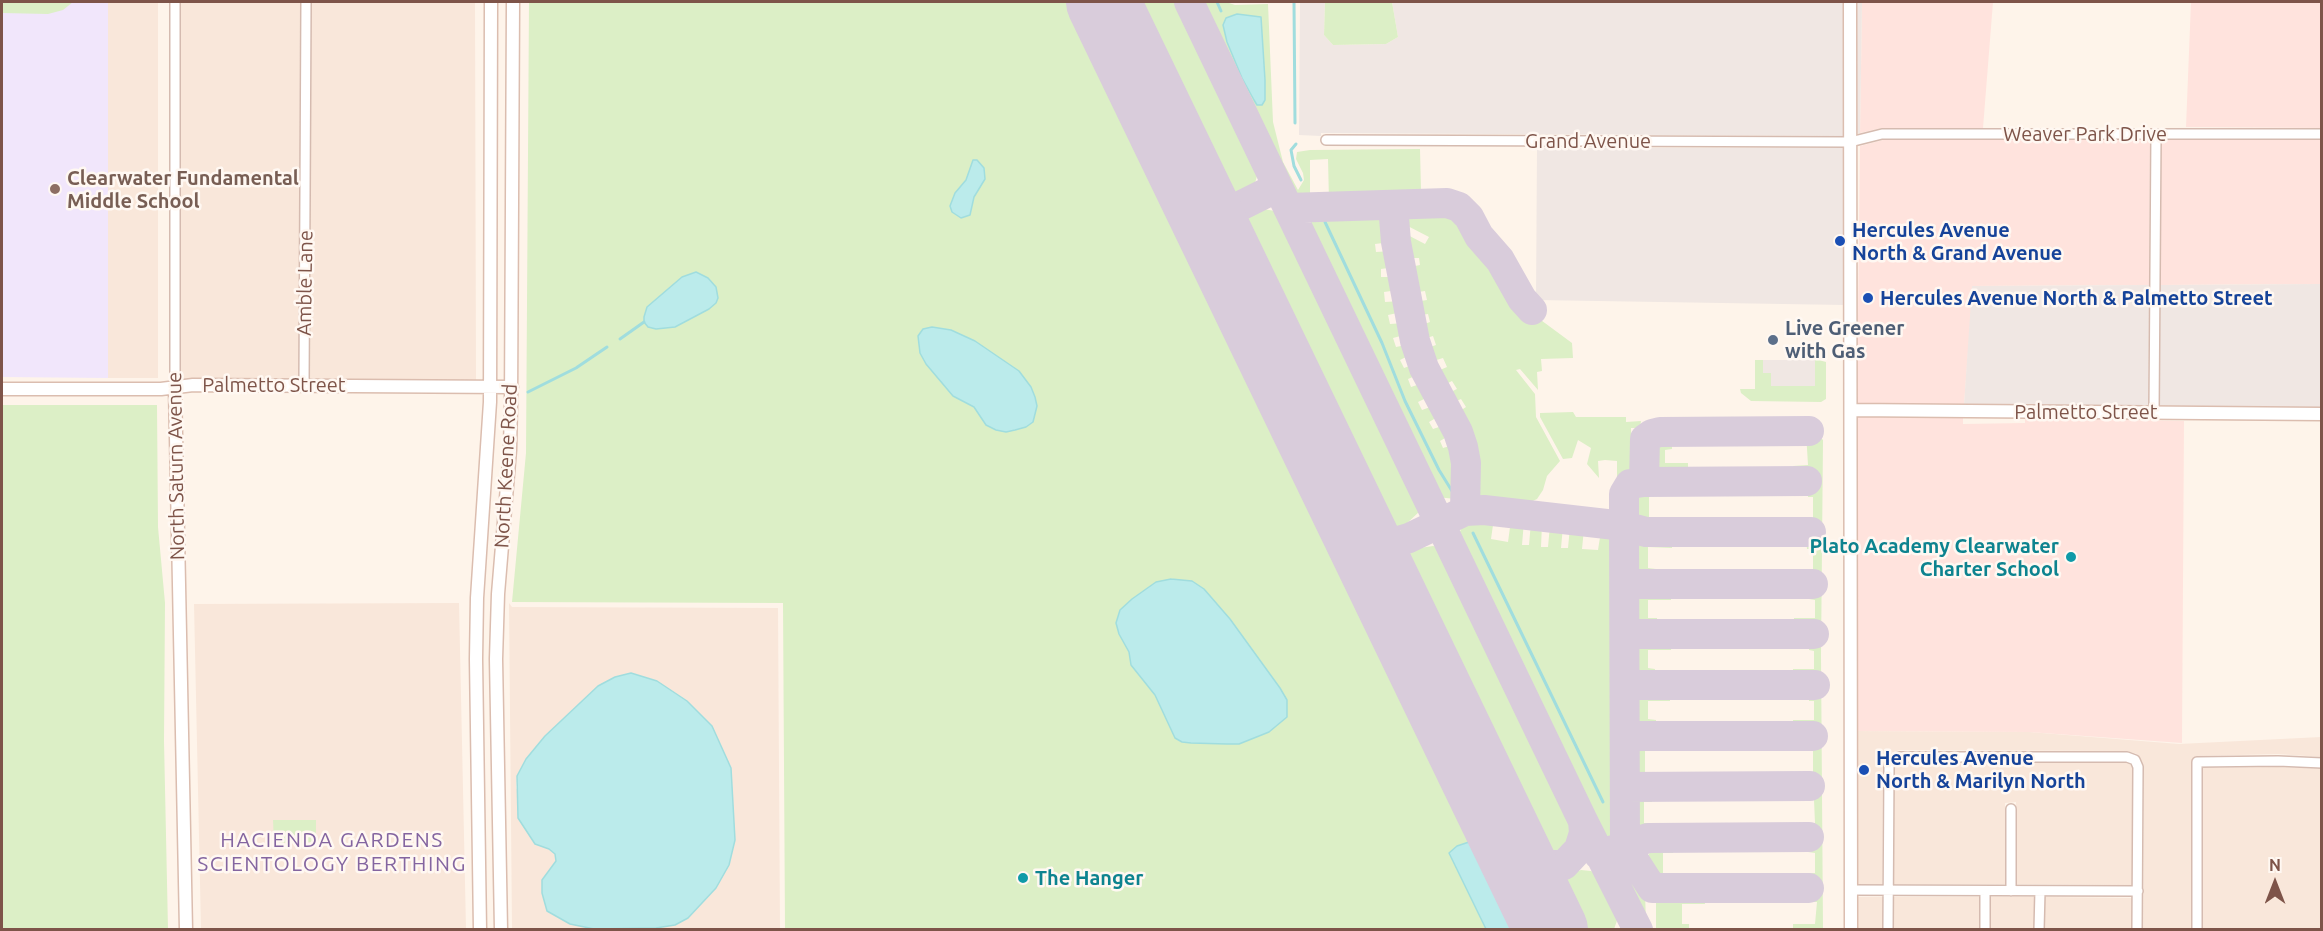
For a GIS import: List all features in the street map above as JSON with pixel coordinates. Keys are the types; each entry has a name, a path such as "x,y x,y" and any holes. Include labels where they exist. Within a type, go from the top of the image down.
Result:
{"street":[{"name":"North Saturn Avenue","path":"175,2 175,387 186,930"},
{"name":"Amble Lane","path":"304,385 306,2"},
{"name":"North Keene Road","path":"480,930 476,659 477,598 488,454 490,387 491,2"},
{"name":"North Keene Road","path":"501,930 497,616 510,450 512,387 513,2"},
{"path":"1850,2 1851,930"},
{"name":"Weaver Park Drive","path":"1850,142 1882,134 2322,134"},
{"path":"2154,412 2156,134"},
{"name":"Grand Avenue","path":"1326,140 1850,142"},
{"name":"Palmetto Street","path":"2,389 151,390 193,385 512,387"},
{"name":"Palmetto Street","path":"1851,410 2322,414"},
{"path":"1888,930 1889,767 1891,760 1899,757 2127,757 2135,760 2138,767 2137,930"},
{"path":"2198,930 2197,762 2322,763"},
{"path":"2011,809 2011,891"},
{"path":"1851,890 2138,891"},
{"path":"1985,891 1985,930"},
{"path":"2039,930 2040,891"}],"shaded area":[{"name":"Clearwater Fundamental Middle School","path":"2,2 108,2 108,378 2,377"},
{"path":"108,2 158,2 158,378 108,378"},
{"path":"181,2 300,2 299,379 193,378 180,380"},
{"path":"311,2 475,2 476,380 310,379"},
{"path":"1300,2 1325,2 1324,35 1333,45 1386,44 1398,37 1392,2 1844,2 1845,136 1321,133 1321,136 1299,135"},
{"path":"1856,2 1862,2 1860,133 1856,134"},
{"path":"1862,2 1993,2 1983,128 1882,128 1860,133"},
{"path":"2191,2 2321,2 2321,128 2186,127"},
{"path":"1883,140 2150,140 2149,285 1973,286 1964,405 1857,404 1860,146"},
{"path":"2161,140 2321,140 2321,284 2160,285"},
{"path":"1537,148 1845,148 1845,305 1536,300"},
{"path":"2321,284 2321,408 2159,406 2160,285"},
{"path":"2149,285 2148,406 1964,405 1972,286"},
{"path":"1763,360 1815,360 1815,386 1770,386 1770,373 1763,373"},
{"path":"1857,417 1963,417 1963,424 2025,423 2025,418 2184,421 2182,743 2029,732 1856,731"},
{"path":"459,603 466,929 201,929 194,604"},
{"path":"509,603 512,607 778,608 780,929 642,929 675,925 688,918 716,888 598,686 545,736 526,759 517,776 516,787 535,844 555,854 556,861 542,880 570,924 594,929 512,929"},
{"path":"1856,731 2029,732 2179,744 2321,737 2321,757 2278,754 2197,756 2191,762 2192,929 2143,929 2144,768 2137,754 2127,751 1899,750 1889,754 1883,767 1882,884 1857,884"},
{"path":"1899,763 2126,763 2131,765 2133,769 2132,885 2016,884 2016,802 2005,803 2005,884 1894,884 1894,768"},
{"path":"2203,768 2321,769 2321,929 2203,929"},
{"path":"1857,897 1882,897 1882,929 1857,929"},
{"path":"1894,897 1980,897 1980,929 1893,929"},
{"path":"1991,897 2034,897 2034,929 1991,929"},
{"path":"2045,897 2132,898 2132,929 2045,929"}],"green space":[{"path":"2,2 73,2 63,10 48,14 2,13"},
{"path":"529,2 1083,2 1530,929 1519,929 1480,846 1475,840 1449,853 1486,929 785,929 783,603 512,602 526,453"},
{"path":"1125,2 1180,2 1260,166 1255,183 1251,188 1237,193 1224,193 1214,187"},
{"path":"1197,2 1226,2 1235,5 1268,4 1273,122 1283,162 1298,190 1304,180 1296,159 1297,152 1420,149 1421,191 1412,199 1329,201 1328,159 1310,160 1310,202 1288,191","holes":["1261,17 1265,100 1258,105 1242,78 1227,42 1223,25"]},
{"path":"1325,2 1392,2 1398,37 1386,44 1333,45 1324,35"},
{"path":"1430,208 1453,213 1462,219 1466,228 1495,262 1519,300 1530,312 1572,343 1573,358 1541,359 1542,371 1537,372 1538,390 1520,369 1516,370 1535,394 1536,417 1560,461 1547,476 1543,490 1537,499 1526,504 1516,506 1473,501 1470,492 1469,453 1454,415 1466,407 1461,399 1448,405 1444,398 1446,394 1457,389 1452,381 1440,387 1435,381 1433,373 1447,367 1443,358 1430,362 1425,357 1424,349 1436,345 1433,336 1420,340 1416,327 1430,322 1428,314 1414,316 1412,305 1414,302 1427,300 1425,291 1409,292 1405,268 1420,265 1419,258 1403,258 1400,231 1425,244 1429,237 1400,222 1397,213 1399,210"},
{"path":"1263,209 1275,211 1284,217 1423,505 1420,511 1404,526 1377,526 1240,242 1242,225 1247,217"},
{"path":"1384,210 1388,215 1391,242 1375,244 1376,252 1392,251 1395,267 1381,269 1381,277 1397,277 1398,290 1384,292 1385,302 1401,301 1402,312 1388,315 1390,324 1405,323 1408,334 1393,338 1396,347 1411,344 1412,354 1400,360 1404,368 1415,364 1418,366 1420,374 1408,379 1411,387 1423,383 1430,391 1428,397 1418,402 1422,410 1433,406 1438,407 1441,415 1429,422 1433,429 1448,424 1452,431 1452,434 1440,441 1443,448 1457,446 1460,480 1456,499 1436,497 1310,237 1311,221 1322,212"},
{"path":"1815,359 1826,362 1826,399 1821,402 1751,401 1741,393 1740,389 1755,389 1755,360 1763,360 1763,373 1771,373 1771,386 1815,386"},
{"path":"2,405 157,405 158,527 165,603 164,741 168,929 2,929"},
{"path":"1573,412 1576,417 1626,417 1626,422 1641,421 1640,428 1631,428 1631,436 1636,436 1636,431 1640,431 1640,458 1624,477 1617,478 1617,461 1605,460 1598,461 1599,478 1587,464 1591,448 1578,440 1572,458 1563,459 1540,413"},
{"path":"1804,420 1823,440 1821,655 1823,930 1793,929 1793,924 1815,924 1817,902 1808,902 1808,893 1813,886 1808,882 1795,882 1793,874 1815,873 1815,853 1808,852 1808,845 1813,842 1813,833 1804,830 1804,823 1815,823 1814,800 1788,801 1789,793 1808,791 1814,787 1804,777 1804,772 1813,772 1813,750 1788,751 1790,740 1811,740 1813,738 1811,731 1795,731 1793,720 1814,720 1814,701 1809,701 1809,692 1816,687 1816,682 1796,680 1793,676 1793,669 1814,669 1814,651 1809,650 1809,640 1815,637 1814,630 1798,629 1794,626 1794,618 1815,618 1815,600 1809,599 1808,591 1814,586 1814,582 1813,579 1793,579 1791,575 1791,570 1813,569 1813,549 1807,549 1806,537 1811,537 1811,529 1791,526 1791,518 1813,518 1813,497 1808,497 1808,477 1793,477 1793,466 1808,465 1806,432 1809,432 1809,427 1649,428 1648,421"},
{"path":"1659,437 1672,437 1672,449 1665,450 1665,463 1688,463 1688,476 1654,477 1647,474 1648,447"},
{"path":"1636,486 1670,486 1672,490 1672,495 1649,496 1649,517 1656,517 1656,525 1653,528 1636,524 1630,519 1630,494"},
{"path":"1482,517 1494,518 1491,539 1508,542 1511,520 1524,521 1522,545 1529,545 1531,522 1542,524 1541,547 1548,547 1550,525 1563,526 1561,548 1568,548 1570,527 1584,529 1582,549 1598,550 1601,531 1612,538 1619,569 1620,828 1616,835 1610,838 1598,834 1456,539 1465,522"},
{"path":"1635,535 1669,537 1672,540 1672,548 1648,547 1648,568 1656,569 1656,576 1653,579 1636,579 1629,572 1629,541"},
{"path":"1433,546 1443,548 1575,821 1574,837 1567,846 1558,851 1547,853 1532,847 1398,569 1413,549"},
{"path":"1635,588 1668,588 1671,591 1671,600 1648,600 1648,618 1657,618 1657,626 1654,630 1635,629 1630,623 1629,594"},
{"path":"1637,639 1659,639 1659,645 1662,645 1662,639 1672,641 1671,650 1648,650 1648,668 1655,669 1654,680 1636,680 1629,673 1630,646"},
{"path":"1632,690 1666,690 1670,693 1670,701 1648,701 1648,719 1656,720 1656,729 1653,731 1636,731 1629,723 1630,692"},
{"path":"1636,740 1653,740 1653,751 1645,751 1645,772 1669,772 1666,782 1636,781 1630,774 1629,747"},
{"path":"1638,791 1650,792 1652,795 1652,802 1644,802 1644,823 1668,823 1668,830 1665,833 1637,832 1631,827 1629,798"},
{"path":"273,820 316,820 316,842 274,843"},
{"path":"1658,842 1669,842 1673,845 1673,853 1663,853 1663,874 1689,874 1688,882 1660,883 1648,873 1643,862"},
{"path":"1621,863 1627,863 1641,879 1645,892 1646,923 1644,925 1618,875 1616,869"},
{"path":"1581,870 1591,871 1602,877 1615,904 1618,918 1614,929 1572,929 1556,897 1558,888 1568,875"},
{"path":"1703,893 1705,904 1682,904 1682,924 1689,924 1689,929 1656,928 1656,899 1657,895"}],"water":[{"path":"1237,14 1261,17 1265,80 1265,100 1262,105 1257,105 1254,100 1227,42 1223,25 1226,18"},
{"path":"973,160 977,160 984,168 985,179 974,197 970,215 961,218 952,212 950,206 955,193 966,180"},
{"path":"696,272 708,278 716,287 718,298 716,303 675,327 656,329 648,327 644,322 647,307 682,277"},
{"path":"932,327 951,330 975,341 1019,371 1031,387 1035,397 1037,406 1033,422 1026,427 1006,432 996,430 986,425 974,407 953,396 926,364 920,353 918,336 923,329"},
{"path":"1171,579 1192,581 1204,589 1230,619 1280,688 1287,700 1287,717 1269,732 1239,744 1191,743 1175,738 1155,695 1131,665 1129,652 1116,623 1120,610 1132,599 1156,582"},
{"path":"631,673 657,681 687,701 712,726 731,768 735,840 729,865 716,888 688,918 675,925 656,928 594,929 570,924 547,911 542,893 542,880 556,861 555,854 535,844 518,818 517,776 526,759 545,736 598,686 615,677"},
{"path":"1475,840 1480,846 1519,929 1486,929 1449,853 1457,846"}],"waterway":[{"path":"1217,2 1221,11"},
{"path":"1294,2 1295,123"},
{"path":"1296,144 1291,150 1294,166 1301,180"},
{"path":"1325,222 1382,343 1405,401 1439,470 1452,491"},
{"path":"620,339 644,322"},
{"path":"528,392 576,368 607,347"},
{"path":"1473,533 1603,802"}],"taxiway":[{"path":"1189,2 1583,821 1638,930"},
{"path":"1210,221 1278,187"},
{"path":"1288,208 1447,203 1459,207 1469,217 1479,236 1500,260 1522,299 1532,310"},
{"path":"1393,205 1396,242 1415,341 1424,368 1458,432 1463,447 1466,463 1465,511"},
{"path":"1809,431 1660,432 1652,434 1645,439 1644,482 1630,484 1624,494 1624,526 1646,532 1811,532"},
{"path":"1644,482 1807,481"},
{"path":"1357,528 1375,540 1392,543 1409,538 1465,511 1484,510 1624,526 1625,846 1599,855"},
{"path":"1626,584 1813,584"},
{"path":"1625,634 1814,634"},
{"path":"1626,685 1815,685"},
{"path":"1626,736 1813,736"},
{"path":"1625,787 1810,786"},
{"path":"1512,848 1530,863 1564,865 1579,849 1584,833 1583,821"},
{"path":"1809,837 1648,838 1625,846 1652,888 1809,888"}],"runway":[{"path":"1103,2 1551,930"}],"place":[{"name":"Clearwater Fundamental Middle School","path":"55,189"},
{"name":"Hercules Avenue North & Grand Avenue","path":"1840,241"},
{"name":"Hercules Avenue North & Palmetto Street","path":"1868,298"},
{"name":"Live Greener with Gas","path":"1773,340"},
{"name":"Plato Academy Clearwater Charter School","path":"2071,557"},
{"name":"Hercules Avenue North & Marilyn North","path":"1864,770"},
{"name":"The Hanger","path":"1023,878"}],"district":[{"name":"HACIENDA GARDENS SCIENTOLOGY BERTHING","path":"332,852"}]}
